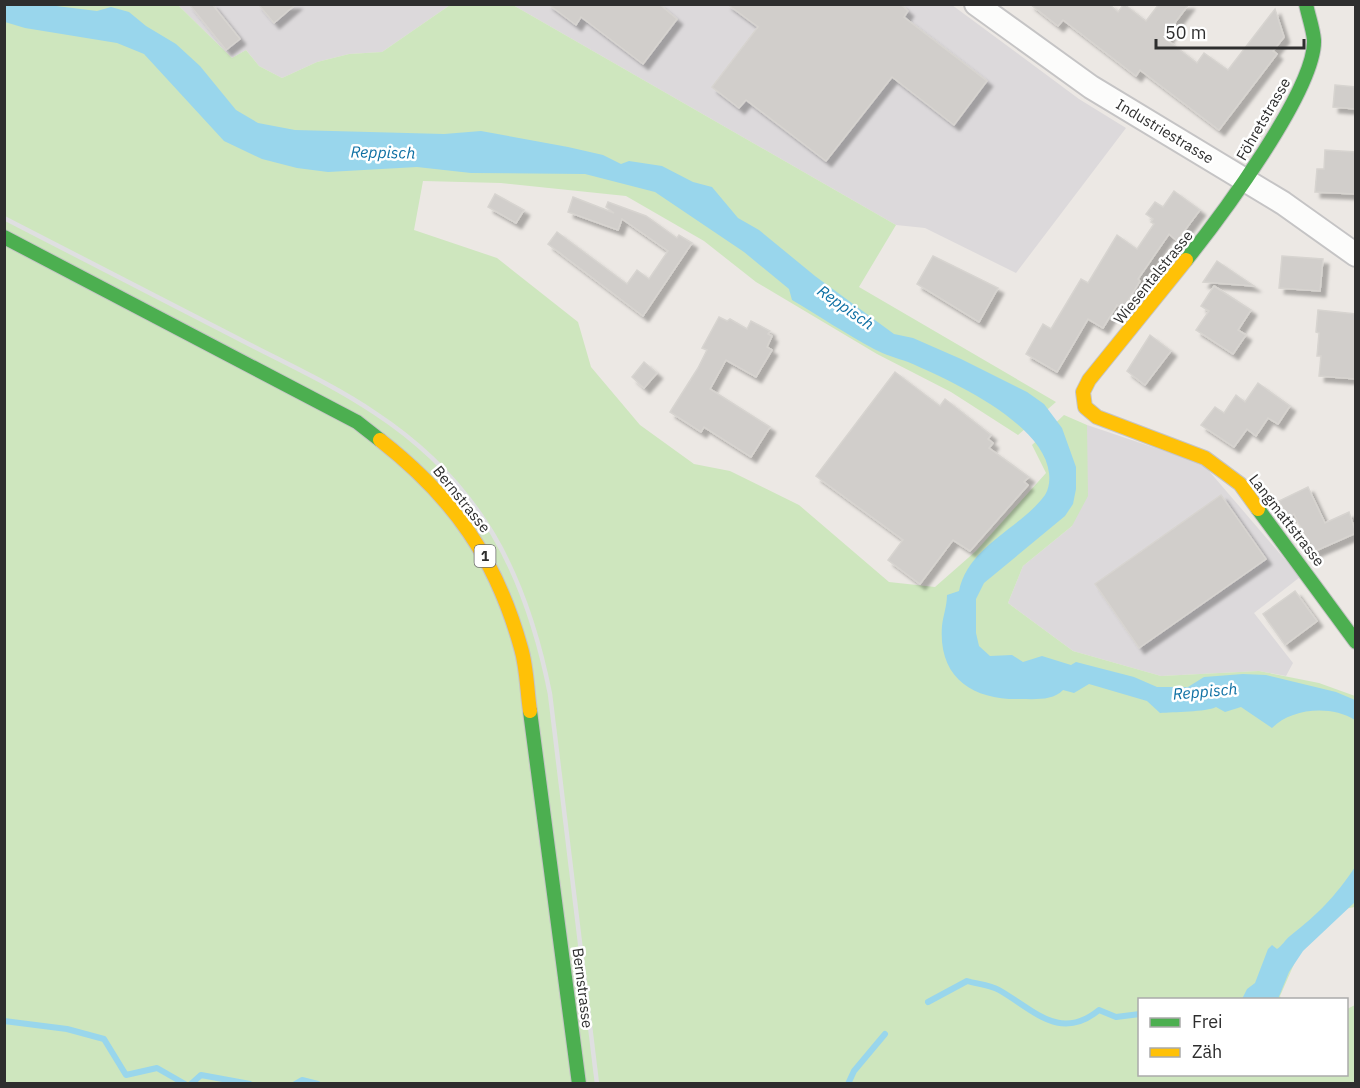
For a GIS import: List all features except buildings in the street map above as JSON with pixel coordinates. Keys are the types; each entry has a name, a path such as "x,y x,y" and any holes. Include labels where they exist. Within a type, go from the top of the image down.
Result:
{"main road":[{"name":"Föhretstrasse","path":"1246,180 1306,79 1314,41 1306,4"},
{"name":"Wiesentalstrasse","path":"1083,392 1089,380 1187,260 1246,180"},
{"name":"Bernstrasse","path":"4,237 357,422 416,468 443,496 474,538 495,574 522,649 579,1083"},
{"name":"Langmattstrasse","path":"1083,392 1085,407 1097,417 1205,458 1240,484 1327,599 1356,642"}],"street":[{"name":"Industriestrasse","path":"976,4 1091,87 1246,180 1341,242 1356,255"}],"shaded area":[{"path":"178,5 450,5 382,52 349,54 317,62 282,78 259,66 246,50 232,58"},
{"path":"513,5 952,5 1079,99 1126,128 1016,273 925,228 896,225"},
{"path":"1087,425 1203,464 1300,577 1254,613 1293,663 1286,676 1259,671 1161,676 1073,651 1008,603 1023,566 1072,526"}],"green space":[{"path":"5,5 178,5 232,58 246,50 259,66 282,78 317,62 349,54 382,52 450,5 513,5 896,225 859,287 1056,402 1018,435 951,392 877,354 756,282 704,241 626,196 501,183 423,181 414,230 497,258 578,322 591,367 640,425 694,464 730,471 799,505 889,582 935,587 976,551 1046,473 1032,445 1064,415 1087,425 1088,496 1072,526 1023,566 1008,603 1073,651 1161,676 1259,671 1319,683 1355,696 1355,907 1316,914 1281,998 1138,998 1138,1076 1348,1076 1348,1008 1355,1005 1355,1083 5,1084"}],"water":[{"name":"Reppisch","path":"4,5 48,5 97,11 111,7 129,12 146,26 176,44 200,66 236,110 258,123 295,130 444,134 481,131 603,155 621,164 629,161 662,166 693,182 712,187 738,218 759,230 815,276 894,334 913,338 1027,392 1044,404 1062,428 1076,467 1073,504 1065,516 984,583 976,599 976,633 979,646 990,656 1012,655 1023,662 1042,656 1071,665 1076,662 1134,677 1157,687 1188,687 1204,677 1266,675 1336,692 1355,700 1355,720 1335,712 1312,711 1290,716 1272,728 1241,707 1225,712 1216,707 1197,711 1160,713 1147,701 1089,684 1074,693 1063,690 1049,698 1037,699 1003,698 974,690 962,682 946,659 942,644 942,626 947,595 959,591 964,575 973,562 1045,495 1049,481 1043,455 1031,437 992,406 947,380 874,349 792,300 789,289 744,252 655,192 585,174 471,173 417,167 328,172 297,168 262,159 224,141 144,54 117,43 25,28 5,22"},
{"path":"1355,867 1355,902 1303,951 1289,972 1278,998 1242,998 1247,989 1255,983 1268,949 1272,945 1279,948 1340,888"}],"waterway":[{"path":"928,1002 967,981 995,988 1036,1014 1059,1023 1072,1023 1085,1019 1099,1010 1116,1017 1138,1014"},
{"path":"4,1021 67,1029 104,1039 126,1075 157,1068 185,1084"},
{"path":"848,1084 854,1071 885,1034"},
{"path":"191,1084 201,1075 250,1084"},
{"path":"295,1084 302,1080 318,1084"}],"railway":[{"path":"4,218 359,402 412,440 443,469 470,500 493,534 512,570 540,650 550,694 597,1084"}],"traffic: fast":[{"path":"1186,260 1242,185 1283,120 1299,89 1310,62 1314,40 1306,4"},
{"path":"4,237 357,422 380,440"},
{"path":"1258,509 1356,642"},
{"path":"530,711 579,1084"}],"traffic: slow":[{"path":"1186,260 1089,380 1083,392 1085,407 1097,417 1205,458 1240,484 1258,509"},
{"path":"380,440 429,484 450,507 485,558 499,586 521,648 530,711"}]}
